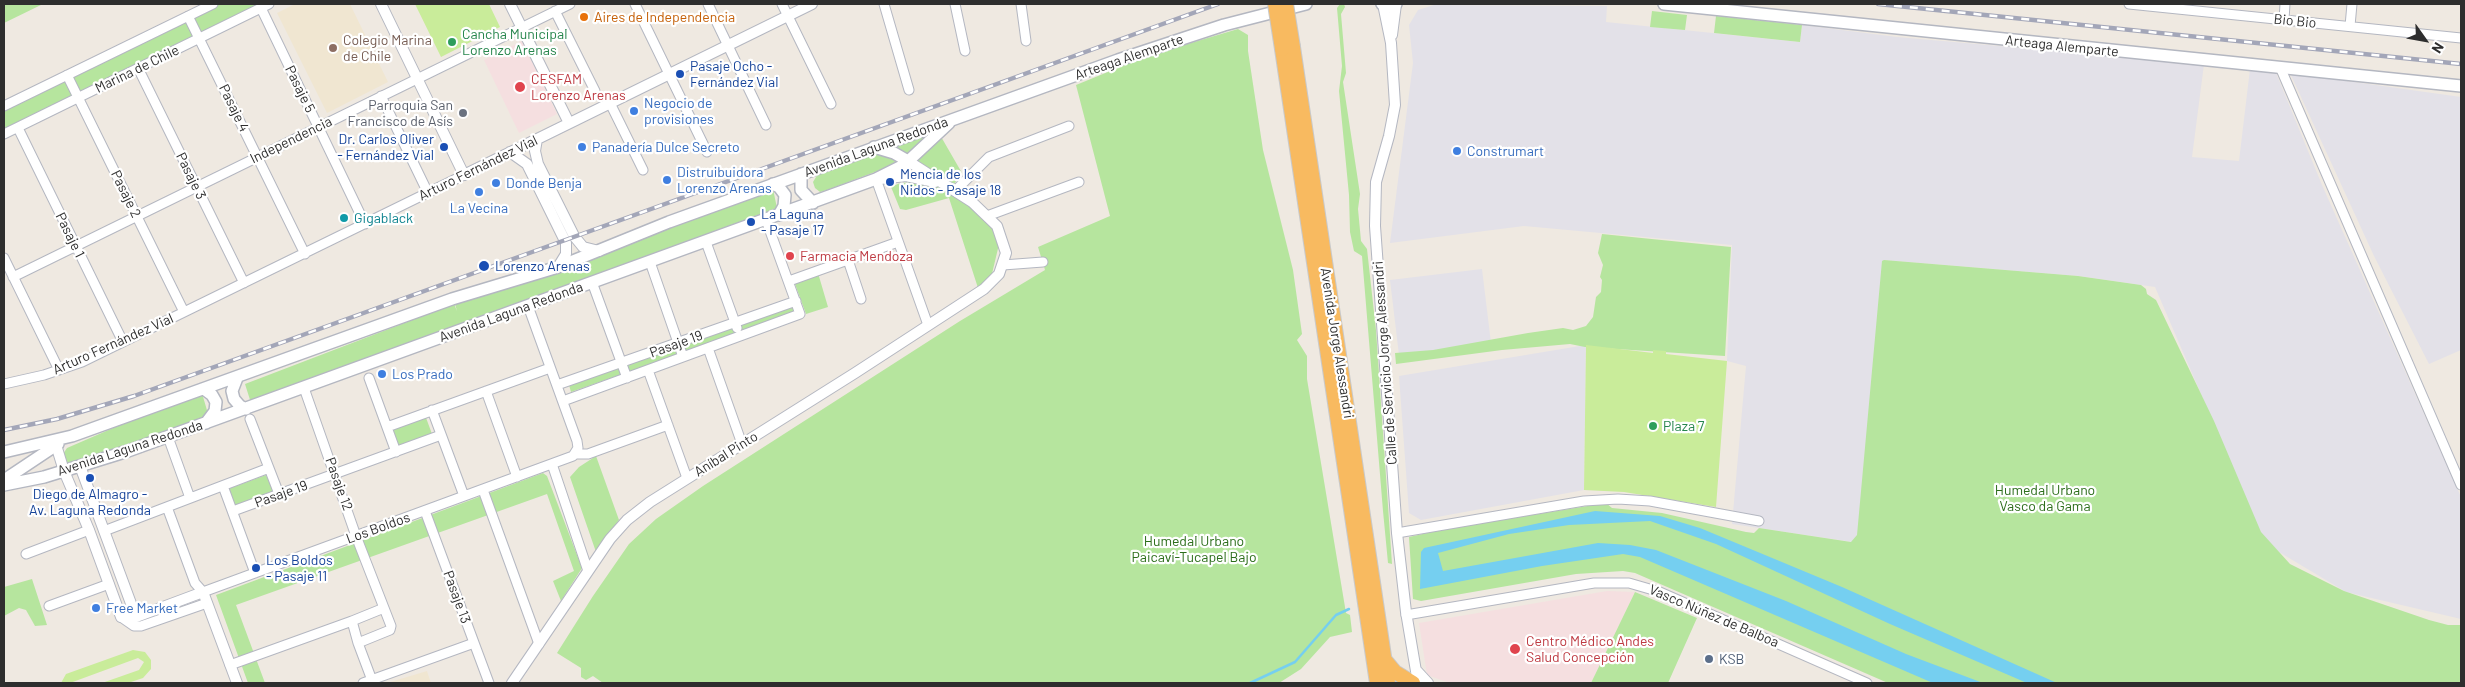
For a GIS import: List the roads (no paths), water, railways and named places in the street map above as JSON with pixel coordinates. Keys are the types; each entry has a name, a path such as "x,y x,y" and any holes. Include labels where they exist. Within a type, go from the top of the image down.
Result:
{"highway":[{"name":"Avenida Jorge Alessandri","path":"1275,4 1287,48 1388,683"},
{"name":"Avenida Jorge Alessandri","path":"1286,4 1287,48 1377,683"},
{"path":"1384,659 1395,672 1413,683"}],"main road":[{"name":"Arteaga Alemparte","path":"954,118 1188,37 1306,4"},
{"path":"1382,4 1389,7 1396,4"},
{"name":"Arteaga Alemparte","path":"1664,4 2461,86"},
{"name":"Avenida Laguna Redonda","path":"4,452 72,436 452,299 558,267 669,222 954,118"},
{"name":"Avenida Laguna Redonda","path":"4,485 64,471 206,423 248,414 304,388 876,179 891,173 908,161 954,118"},
{"path":"874,147 894,153 908,161"},
{"path":"800,174 801,190 813,203"},
{"path":"773,184 779,187 785,195 784,206 780,215"},
{"path":"237,378 233,396 248,414"},
{"path":"204,389 212,395 216,402 215,411 206,423"},
{"path":"4,480 72,436"}],"street":[{"name":"Marina de Chile","path":"4,106 212,4"},
{"path":"381,4 464,174"},
{"path":"510,4 569,123"},
{"name":"Independencia","path":"13,277 570,4"},
{"path":"635,4 708,152"},
{"path":"708,4 766,125"},
{"path":"782,4 831,104"},
{"name":"Arturo Fernández Vial","path":"4,384 59,370 123,342 305,254 727,44 812,4"},
{"path":"884,4 909,90"},
{"path":"955,4 965,51"},
{"path":"1021,4 1026,41"},
{"name":"Calle de Servicio Jorge Alessandri","path":"1382,4 1391,43 1396,88 1394,118 1376,182 1374,205 1397,532 1406,615 1418,683"},
{"name":"Calle de Servicio Jorge Alessandri","path":"1391,43 1396,4"},
{"name":"Bio Bio","path":"2129,4 2164,6 2461,38"},
{"path":"2284,20 2285,4"},
{"path":"2350,26 2352,4"},
{"name":"Marina de Chile","path":"4,134 265,6"},
{"name":"Pasaje 5","path":"265,6 318,127 365,224"},
{"path":"555,11 595,91"},
{"name":"Pasaje 4","path":"188,16 305,254"},
{"path":"2280,67 2461,485"},
{"name":"Pasaje 3","path":"138,68 244,283"},
{"name":"Pasaje 2","path":"68,75 184,312"},
{"path":"381,96 428,193"},
{"path":"610,102 643,170"},
{"path":"955,191 989,157 1069,126"},
{"name":"Pasaje 1","path":"18,128 123,342"},
{"path":"537,139 535,150 538,164 574,236 583,247 599,250"},
{"path":"510,152 520,157 529,167 566,243 566,254 558,267"},
{"path":"908,161 955,191 997,226 1006,253 1003,265 1043,262"},
{"path":"928,325 876,179 906,176 943,184"},
{"path":"987,216 1078,182"},
{"path":"766,220 796,301"},
{"path":"706,242 740,336"},
{"path":"789,281 898,242"},
{"path":"4,258 59,370"},
{"path":"848,260 861,298"},
{"path":"650,262 683,357"},
{"name":"Aníbal Pinto","path":"512,683 610,539 627,520 687,478 993,282 1003,265"},
{"path":"592,282 626,378"},
{"name":"Pasaje 19","path":"557,385 796,301 800,314 563,401"},
{"path":"528,306 578,445 575,454 588,454 668,425"},
{"path":"708,348 742,444"},
{"path":"387,427 550,368"},
{"path":"648,370 687,478"},
{"path":"369,378 396,452"},
{"name":"Pasaje 12","path":"304,388 356,536 391,626 390,630 358,643"},
{"path":"486,391 517,477"},
{"path":"432,410 464,496"},
{"path":"248,414 279,494"},
{"name":"Pasaje 19","path":"233,511 441,435"},
{"path":"168,437 190,498"},
{"path":"56,445 64,471 89,530 121,617 134,626 141,626 207,603"},
{"name":"Los Boldos","path":"203,592 575,454"},
{"path":"552,464 588,571"},
{"path":"80,466 136,618"},
{"name":"Pasaje 19","path":"104,531 269,468"},
{"path":"223,486 256,573"},
{"path":"482,490 539,644"},
{"path":"1397,532 1584,501 1618,499 1650,501 1759,521"},
{"path":"167,507 195,583 203,592 236,683"},
{"name":"Pasaje 13","path":"426,510 489,683"},
{"path":"26,554 89,530"},
{"name":"Vasco Núñez de Balboa","path":"1406,615 1594,583 1629,583 1660,592 1867,683"},
{"path":"49,606 109,584"},
{"path":"121,617 136,618 203,592"},
{"path":"230,665 384,608"},
{"path":"352,621 369,682 474,643"},
{"path":"1415,669 1428,683"}],"water":[{"path":"1595,511 1660,516 1700,528 1842,587 2057,683 2027,683 1890,624 1716,544 1650,521 1569,525 1509,534 1438,553 1443,571 1598,543 1630,545 1656,550 1786,601 1906,654 1983,683 1933,683 1640,557 1623,554 1542,566 1420,589 1421,552 1424,548"}],"waterway":[{"path":"1250,683 1295,662 1336,615 1349,609"}],"railway":[{"path":"4,430 57,419 134,396 1218,4"},
{"path":"1878,4 2461,64"}],"place":[{"name":"Aires de Independencia","path":"584,17"},
{"name":"Cancha Municipal Lorenzo Arenas","path":"452,42"},
{"name":"Colegio Marina de Chile","path":"333,48"},
{"name":"Pasaje Ocho - Fernández Vial","path":"680,74"},
{"name":"CESFAM Lorenzo Arenas","path":"520,87"},
{"name":"Negocio de provisiones","path":"634,111"},
{"name":"Parroquia San Francisco de Asís","path":"463,113"},
{"name":"Dr. Carlos Oliver - Fernández Vial","path":"444,147"},
{"name":"Panadería Dulce Secreto","path":"582,147"},
{"name":"Construmart","path":"1457,151"},
{"name":"Distruibuidora Lorenzo Arenas","path":"667,180"},
{"name":"Mencia de los Nidos - Pasaje 18","path":"890,182"},
{"name":"Donde Benja","path":"496,183"},
{"name":"La Vecina","path":"479,192"},
{"name":"Gigablack","path":"344,218"},
{"name":"La Laguna - Pasaje 17","path":"751,222"},
{"name":"Farmacia Mendoza","path":"790,256"},
{"name":"Lorenzo Arenas","path":"484,266"},
{"name":"Los Prado","path":"382,374"},
{"name":"Plaza 7","path":"1653,426"},
{"name":"Diego de Almagro - Av. Laguna Redonda","path":"90,478"},
{"name":"Los Boldos - Pasaje 11","path":"256,568"},
{"name":"Free Market","path":"96,608"},
{"name":"Centro Médico Andes Salud Concepción","path":"1515,649"},
{"name":"KSB","path":"1709,659"}],"park label":[{"name":"Humedal Urbano Vasco da Gama","path":"2045,498"},
{"name":"Humedal Urbano Paicaví-Tucapel Bajo","path":"1194,550"}]}
